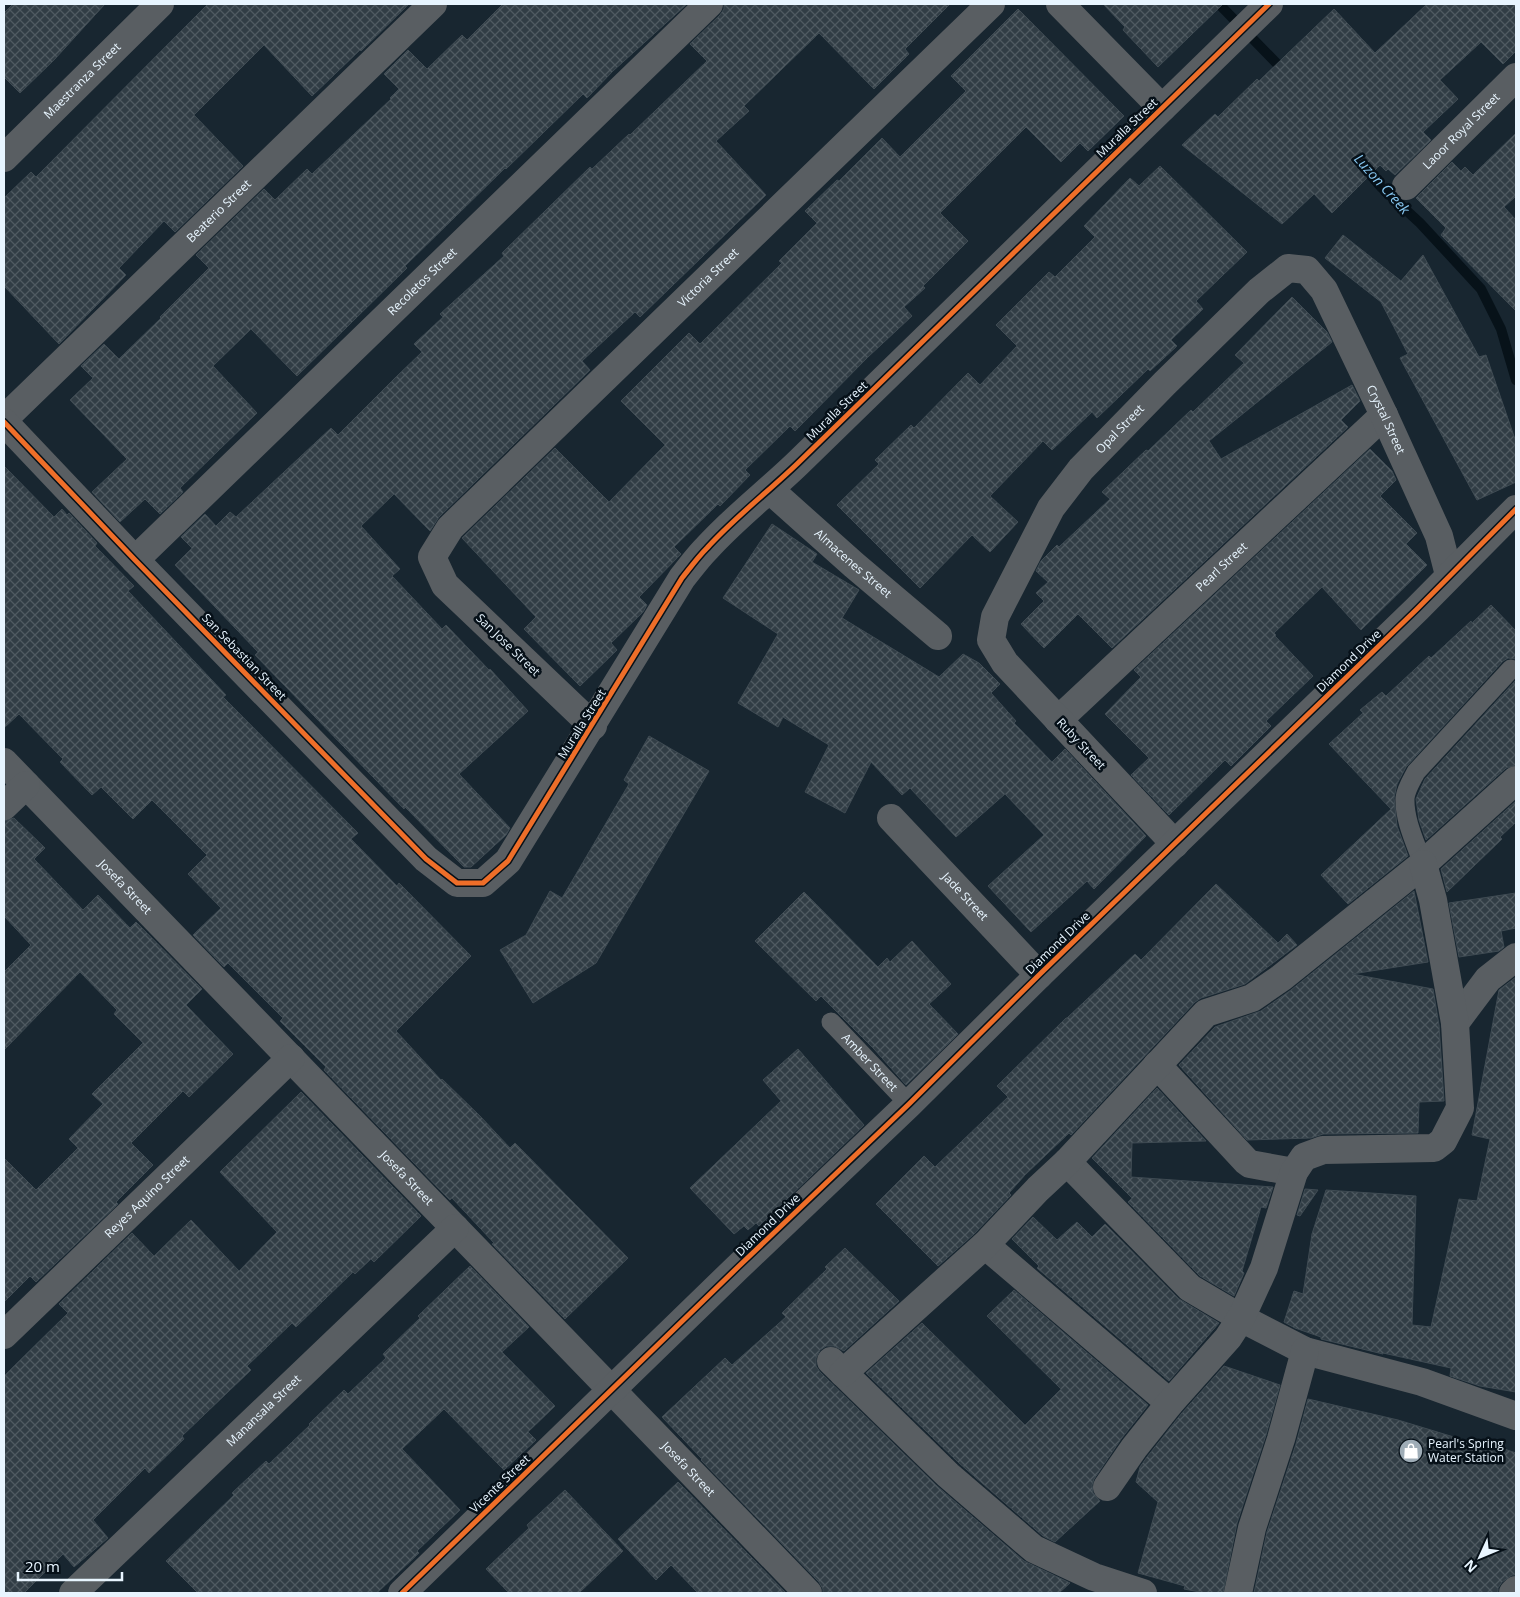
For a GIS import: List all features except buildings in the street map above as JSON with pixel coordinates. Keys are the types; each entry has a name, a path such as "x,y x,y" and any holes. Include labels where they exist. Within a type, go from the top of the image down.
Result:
{"street":[{"name":"Maestranza Street","path":"4,158 160,4"},
{"name":"Beaterio Street","path":"4,420 433,4"},
{"name":"Recoletos Street","path":"135,560 709,4"},
{"name":"Victoria Street","path":"432,557 450,528 991,4"},
{"path":"1060,4 1162,108"},
{"name":"Muralla Street","path":"483,883 508,861 593,726 682,578 706,549 770,490 1266,7"},
{"name":"Laoor Royal Street","path":"1406,186 1516,77"},
{"name":"Opal Street","path":"991,640 995,617 1051,508 1081,469 1259,291 1288,268 1307,270"},
{"name":"Crystal Street","path":"1307,270 1324,290 1384,415 1439,536 1449,575"},
{"name":"Pearl Street","path":"1058,720 1384,415"},
{"name":"San Sebastian Street","path":"4,420 135,560 426,859 457,883 483,883"},
{"name":"Almacenes Street","path":"770,490 854,565 938,636"},
{"name":"Diamond Drive","path":"612,1390 909,1104 1039,975 1417,609 1516,509"},
{"name":"San Jose Street","path":"432,557 445,585 593,726"},
{"name":"Ruby Street","path":"991,640 1005,663 1175,844"},
{"name":"Josefa Street","path":"4,762 808,1593"},
{"path":"1143,1593 1094,1577 1034,1549 948,1475 837,1367 985,1245 1031,1196 1067,1162 1206,1013 1252,998 1274,983 1423,864 1516,780"},
{"path":"4,806 26,785"},
{"name":"Jade Street","path":"891,818 1039,975"},
{"path":"1107,1487 1134,1448 1170,1403 1228,1338 1241,1318 1264,1268 1294,1172 1304,1157 1323,1150 1434,1148 1443,1141 1460,1108 1454,1023 1433,900 1423,864"},
{"path":"1454,1023 1488,979 1516,957"},
{"name":"Reyes Aquino Street","path":"4,1335 291,1058"},
{"path":"1157,1065 1246,1161 1250,1164 1294,1172"},
{"path":"1067,1162 1190,1288 1241,1318 1305,1351 1422,1382 1516,1416"},
{"name":"Manansala Street","path":"72,1593 455,1228"},
{"path":"985,1245 1170,1403"},
{"path":"1238,1593 1252,1528 1281,1438 1305,1351"},
{"name":"Vicente Street","path":"402,1593 612,1390"},
{"path":"1513,1593 1516,1590"}],"lane":[{"path":"1423,864 1408,820 1406,798 1410,784 1416,772 1511,669"},
{"name":"Amber Street","path":"831,1022 909,1104"}],"waterway":[{"name":"Luzon Creek","path":"1219,4 1286,73"},
{"name":"Luzon Creek","path":"1362,165 1381,187 1420,223 1481,289 1501,329 1516,380"}],"cycle path":[{"path":"4,422 135,560 426,859 457,883 483,883 508,861 682,578 700,555 798,463 1269,4"},
{"path":"402,1593 909,1104 1039,975 1417,609 1516,509"}],"place":[{"name":"Pearl's Spring Water Station","path":"1411,1451"}]}
